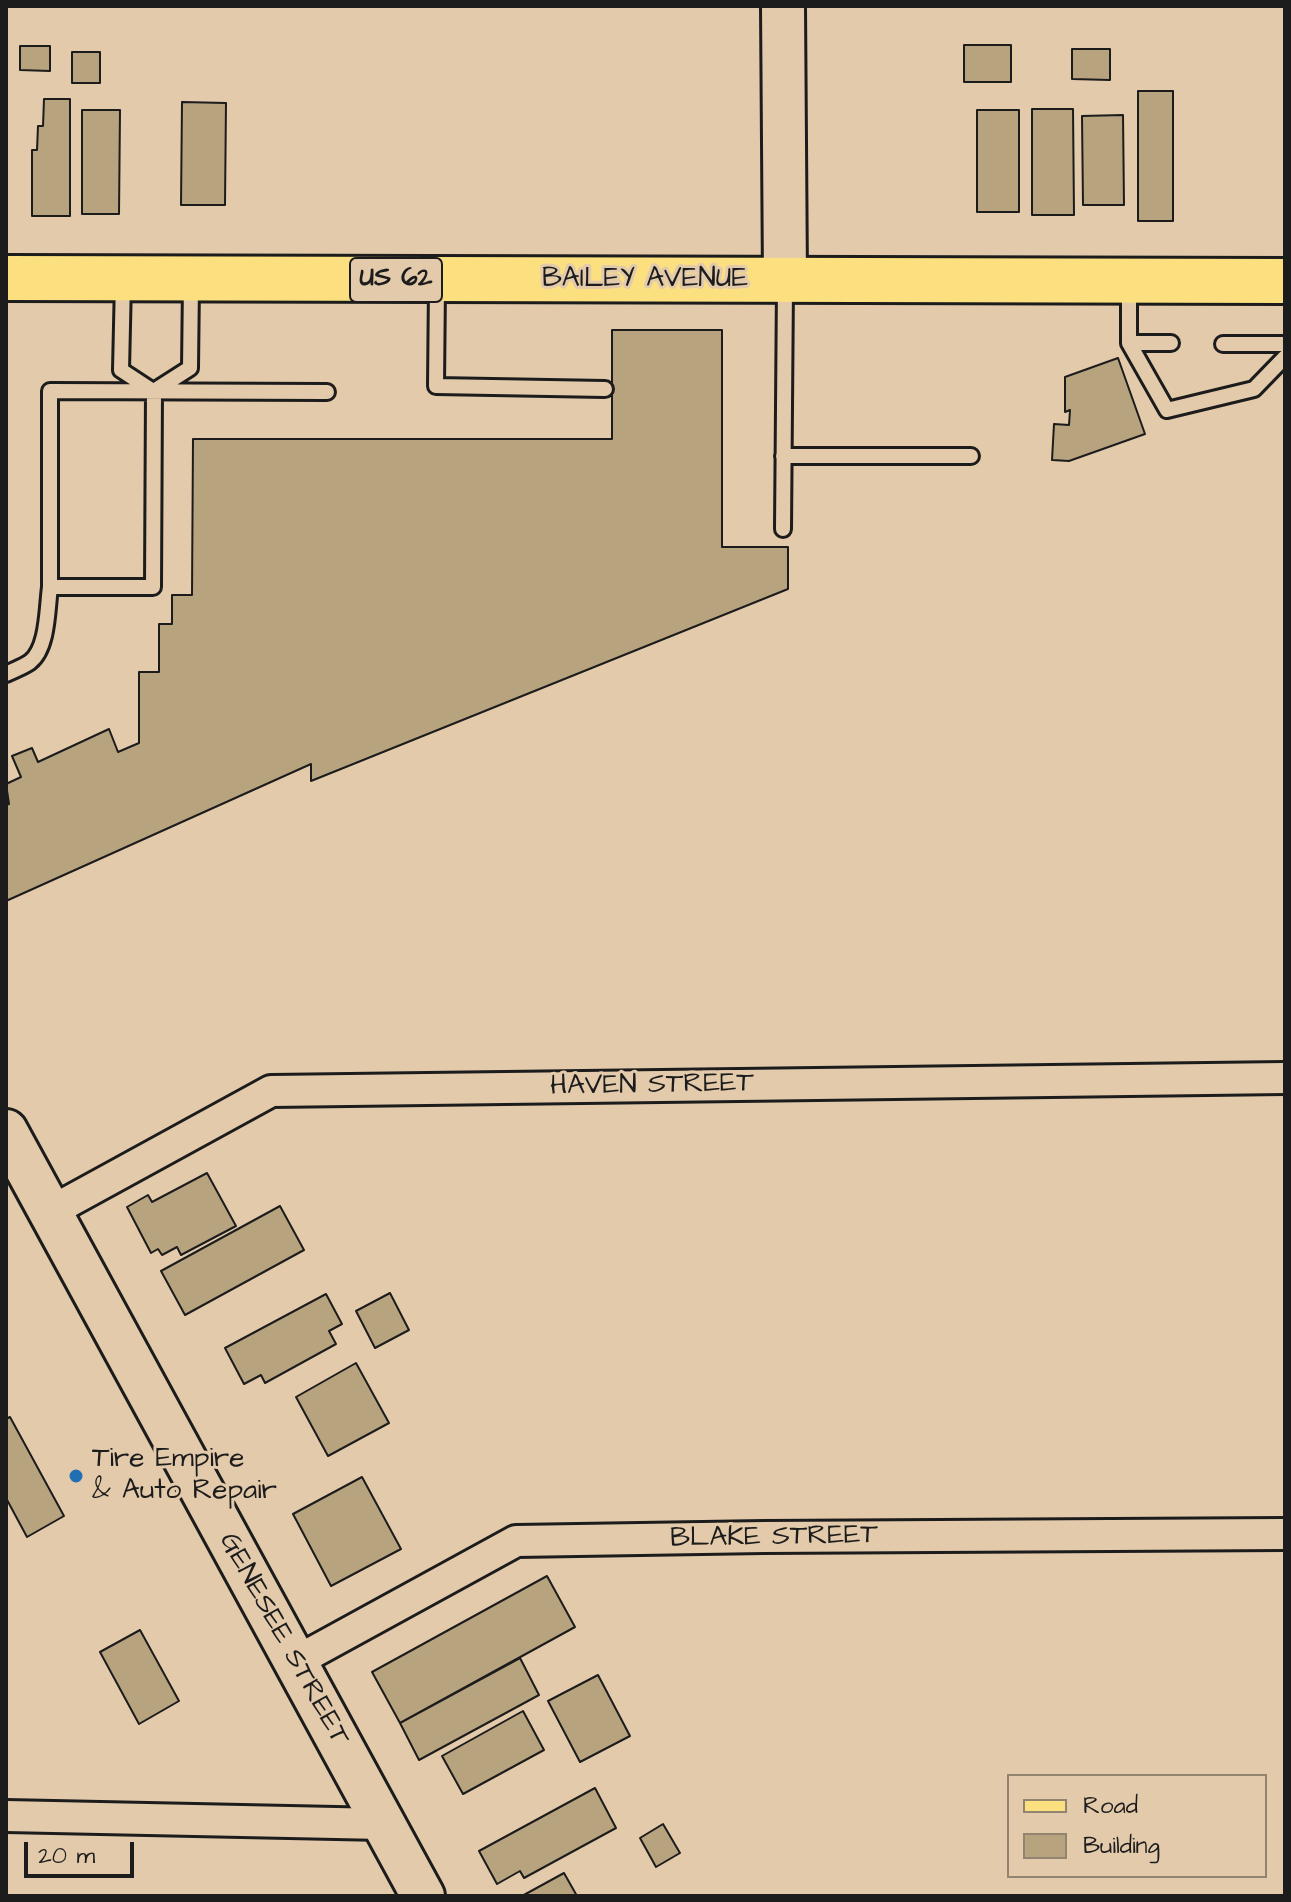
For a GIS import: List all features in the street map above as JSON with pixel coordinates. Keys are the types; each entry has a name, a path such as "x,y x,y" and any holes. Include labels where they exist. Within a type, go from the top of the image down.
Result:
{"main road":[{"path":"783,6 785,280"},
{"name":"BAILEY AVENUE","path":"6,278 1285,281"},
{"name":"GENESEE STREET","path":"6,1131 423,1896"}],"street":[{"name":"HAVEN STREET","path":"50,1212 271,1091 1285,1078"},
{"name":"BLAKE STREET","path":"295,1662 516,1541 780,1536 1285,1534"},
{"path":"6,1816 383,1824"}],"lane":[{"path":"123,278 121,370 154,391"},
{"path":"154,391 190,368 191,279"},
{"path":"437,280 436,386 605,389"},
{"path":"783,529 785,280"},
{"path":"1129,281 1129,343 1167,410 1254,389 1285,357"},
{"path":"1129,343 1171,343"},
{"path":"1223,344 1285,344"},
{"path":"6,674 31,661 40,650 50,587 50,391 327,392"},
{"path":"50,587 153,587 154,391"},
{"path":"783,456 971,456"}],"building":[{"path":"964,45 1011,45 1011,82 964,82"},
{"path":"20,46 50,46 50,71 20,70"},
{"path":"1072,49 1110,49 1110,80 1072,79"},
{"path":"72,52 100,52 100,83 72,83"},
{"path":"1138,91 1173,91 1173,221 1138,221"},
{"path":"44,99 70,99 70,216 32,216 32,150 37,150 38,126 43,126"},
{"path":"182,102 226,103 225,205 181,205"},
{"path":"1032,109 1073,109 1074,215 1032,215"},
{"path":"82,110 120,110 119,214 82,214"},
{"path":"977,110 1019,110 1019,212 977,212"},
{"path":"1123,115 1124,205 1083,205 1082,116"},
{"path":"612,330 722,330 722,547 788,547 788,589 311,781 311,764 6,901 6,805 9,804 6,784 21,777 12,756 32,748 38,762 109,729 118,752 139,743 139,672 159,672 159,624 172,624 172,595 192,595 193,439 612,439"},
{"path":"1118,358 1145,434 1069,461 1052,460 1054,424 1069,425 1070,410 1065,412 1065,377"},
{"path":"207,1173 236,1226 181,1255 177,1247 162,1255 158,1249 151,1253 127,1207 148,1195 152,1202"},
{"path":"280,1206 304,1250 185,1315 161,1271"},
{"path":"390,1293 409,1330 375,1348 356,1311"},
{"path":"326,1294 342,1324 329,1331 336,1344 265,1383 261,1375 244,1384 225,1348"},
{"path":"356,1363 389,1423 328,1456 296,1397"},
{"path":"10,1417 64,1516 27,1537 6,1498 6,1419"},
{"path":"362,1477 401,1549 331,1586 293,1514"},
{"path":"547,1576 575,1627 400,1723 372,1672"},
{"path":"140,1630 179,1701 139,1724 100,1652"},
{"path":"520,1658 539,1695 419,1760 400,1723"},
{"path":"598,1675 630,1736 580,1762 548,1701"},
{"path":"523,1711 544,1750 463,1794 442,1756"},
{"path":"595,1788 616,1828 524,1878 520,1871 497,1884 479,1851"},
{"path":"663,1824 680,1853 656,1867 640,1838"},
{"path":"564,1873 577,1896 522,1896"}],"place":[{"name":"Tire Empire & Auto Repair","path":"76,1476"}]}
